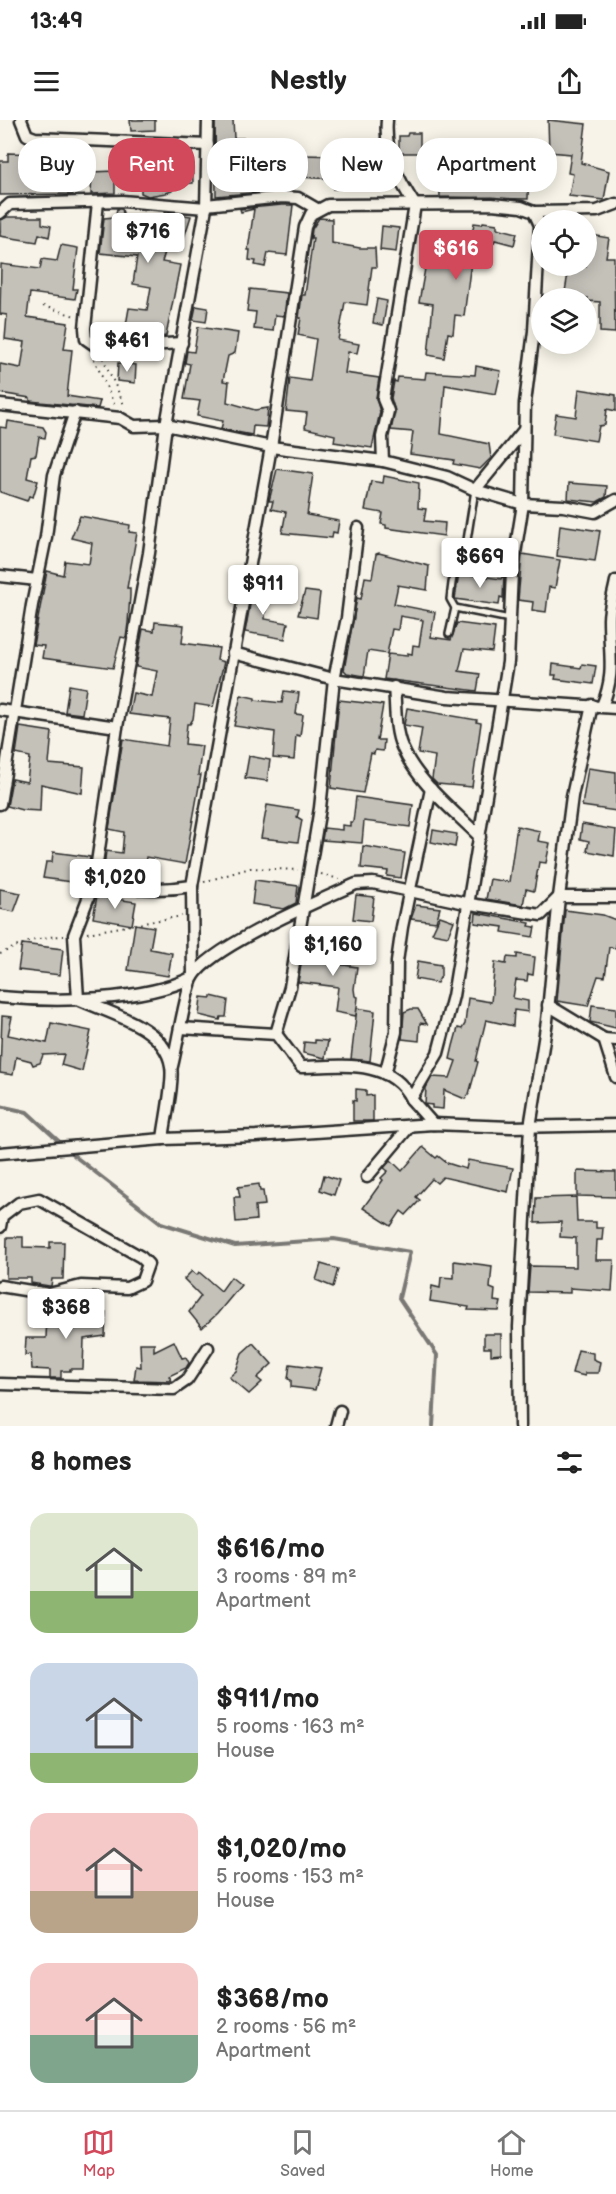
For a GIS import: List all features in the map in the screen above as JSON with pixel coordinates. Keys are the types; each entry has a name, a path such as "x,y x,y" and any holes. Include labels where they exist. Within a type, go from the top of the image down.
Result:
{"street":[{"path":"21,120 27,135 35,138 207,145"},
{"path":"208,120 208,138"},
{"path":"383,461 382,437 388,411 383,399 415,205 398,179 389,153 387,120"},
{"path":"78,999 74,936 94,883 117,727 149,553 166,425 206,206 207,176"},
{"path":"0,213 10,204 122,201 206,206 282,197 298,198 317,209"},
{"path":"98,202 85,328 89,342 99,348 182,344"},
{"path":"163,1139 172,1068 193,977 192,886 271,447 305,226 311,214 328,205 492,204 521,207 531,211"},
{"path":"597,211 616,204"},
{"path":"411,1099 438,1053 453,996 470,904 508,662 513,572 523,504 524,430 536,276"},
{"path":"0,405 120,418 134,426 166,425 271,447 383,461 447,477 475,490 523,504 563,506 595,512 616,500"},
{"path":"0,804 54,475 75,412"},
{"path":"475,490 524,430"},
{"path":"276,1034 290,987 320,808 334,678 347,618 358,528"},
{"path":"0,576 37,580"},
{"path":"520,1426 519,1328 530,1127 548,1005 572,796 597,706 615,684 615,663 609,616 616,581"},
{"path":"233,653 334,678 394,687 500,702 616,708"},
{"path":"394,687 398,732 402,746 431,789 480,837"},
{"path":"0,710 117,727"},
{"path":"385,1074 396,1032 397,962 431,789"},
{"path":"94,883 145,891 164,891 192,886"},
{"path":"0,997 49,1002 176,986 193,977 209,962 235,944 302,908 356,884 411,884 470,904 541,915 559,897 616,897"},
{"path":"78,999 157,1037 166,1047 172,1068"},
{"path":"548,1005 604,1039 616,1040"},
{"path":"181,1028 276,1034 301,1067 376,1068 405,1086 411,1099 433,1124"},
{"path":"604,1039 616,1077"},
{"path":"0,1153 163,1139 433,1124 530,1127 616,1125"},
{"path":"367,1177 409,1127"},
{"path":"0,1227 2,1216 19,1203 39,1199 141,1257 148,1264 142,1281 127,1288 81,1286 49,1294 0,1286"},
{"path":"0,1384 174,1389 187,1380 208,1348"},
{"path":"336,1426 340,1411"}],"lane":[{"path":"449,634 455,608 450,599 452,583 455,568 464,559 475,490"},
{"path":"455,608 512,619"}],"path":[{"path":"89,342 92,356 120,418"},
{"path":"192,886 250,868 309,871 356,884"},
{"path":"0,954 20,944 48,936 74,936 191,915"}],"building":[{"path":"130,120 155,120 155,130 131,131"},
{"path":"215,120 233,120 234,138 215,138"},
{"path":"548,120 586,124 581,163 609,171 604,200 569,196 573,174 568,173 571,154 557,153 557,138 549,138"},
{"path":"408,133 420,133 420,138 416,138 416,153 404,153 404,138 399,138 399,136 407,136"},
{"path":"8,153 18,153 18,192 73,192 73,194 0,195 0,161 8,161"},
{"path":"308,155 320,155 320,178 308,178"},
{"path":"108,171 108,192 115,193 91,194 91,192 96,192 96,172"},
{"path":"141,192 169,192 148,196"},
{"path":"216,192 262,192 216,196"},
{"path":"440,192 528,192 528,199 440,197"},
{"path":"293,205 287,255 268,253 265,267 255,265 256,261 249,260 250,250 248,250 254,209 241,212 240,209"},
{"path":"117,209 122,209 124,217 150,220 166,219 165,212 191,216 183,241 169,239 162,262 180,265 166,336 154,337 125,331 129,308 147,310 151,287 133,284 137,257 100,253 104,218 115,217"},
{"path":"7,217 42,217 42,224 51,226 49,237 39,234 37,242 0,236 1,220"},
{"path":"319,218 332,219 332,243 375,248 376,267 372,267 367,305 345,302 338,340 359,344 357,353 348,352 345,373 379,378 376,398 380,412 372,448 334,442 335,435 305,428 307,413 286,411 290,378 310,381 316,339 298,335 302,295 305,295 313,238 311,238 312,229"},
{"path":"483,222 497,224 497,228 517,233 514,245 495,240 494,243 489,242 486,264 471,262 464,316 455,315 453,334 448,333 444,358 428,355 433,304 419,302 426,263 444,266 446,239 471,241 474,223 482,224"},
{"path":"382,226 399,228 396,252 380,250"},
{"path":"597,236 609,238 606,257 614,257 615,333 600,332 600,302 597,302 597,288 566,288 568,276 597,276"},
{"path":"61,245 78,248 73,289 77,289 75,299 30,293 27,317 68,323 64,349 72,350 67,396 100,401 98,408 30,401 30,398 0,393 0,364 21,368 25,342 5,339 7,315 0,314 1,264 40,269 42,259 57,261"},
{"path":"250,289 287,293 284,316 275,315 273,331 254,329 256,312 247,311"},
{"path":"377,299 387,301 383,325 373,323"},
{"path":"196,306 208,308 206,322 193,320"},
{"path":"198,327 238,333 235,353 228,356 223,381 229,382 227,402 255,410 268,408 266,427 253,426 252,435 221,429 223,421 197,416 200,401 184,399 190,364 185,363 187,351 194,352"},
{"path":"118,363 136,365 135,383 117,381"},
{"path":"476,366 501,371 496,394 445,385 441,434 489,444 491,458 480,469 453,464 454,460 410,454 413,432 391,430 395,412 391,398 394,381 397,382 398,377 425,379 426,372 475,375"},
{"path":"579,389 616,395 616,411 607,409 605,425 599,426 596,441 553,434 556,414 576,417"},
{"path":"8,421 43,427 46,432 45,438 39,437 36,455 31,456 27,478 38,481 33,497 29,496 27,501 0,492 0,427 7,428"},
{"path":"277,469 313,474 307,515 339,521 337,533 333,532 332,538 282,533 286,512 271,509 273,501 269,501"},
{"path":"384,476 419,483 418,508 426,509 424,521 445,523 444,536 386,528 386,525 381,524 383,513 365,510 371,481 383,483"},
{"path":"569,483 607,486 606,497 597,502 568,499"},
{"path":"80,516 130,525 129,532 137,533 127,588 130,588 130,596 126,638 121,637 113,668 42,658 44,646 33,645 47,571 63,575 65,561 89,564 92,543 71,538"},
{"path":"560,525 600,531 595,561 557,556"},
{"path":"376,554 429,566 427,590 398,585 394,604 435,612 431,637 451,640 457,623 495,628 492,652 464,649 459,671 480,674 477,691 384,679 388,654 407,656 407,653 412,654 413,645 419,646 423,620 400,616 398,630 392,629 387,654 368,651 364,676 347,673 344,670 357,598 361,599 365,577 372,578"},
{"path":"522,554 560,560 555,588 549,587 546,612 532,610 533,602 518,600"},
{"path":"459,573 501,579 504,574 503,598 500,597 499,605 455,599"},
{"path":"254,583 267,585 265,619 288,623 285,639 245,632"},
{"path":"305,591 320,593 317,618 298,615"},
{"path":"155,622 184,625 182,643 219,648 217,660 224,662 213,707 195,704 193,719 190,724 187,724 185,744 202,746 198,775 201,775 185,864 146,857 142,881 103,875 106,851 122,853 124,832 109,829 123,739 167,746 170,719 129,714 133,693 152,697 157,671 136,667 143,629 154,631"},
{"path":"553,664 581,668 582,664 596,666 593,684 555,679 556,675 552,675"},
{"path":"69,685 86,688 82,714 65,712"},
{"path":"284,691 299,693 296,714 303,715 300,736 296,735 294,760 273,758 275,732 234,726 241,695 255,698 255,700 282,703"},
{"path":"339,700 383,705 377,740 384,740 383,751 375,750 374,754 371,753 363,793 331,788"},
{"path":"407,708 477,720 476,722 481,723 472,787 437,784 432,779 435,756 418,753 422,728 404,725"},
{"path":"20,727 52,732 49,764 84,767 82,793 41,784 40,811 7,806 12,779 27,782 30,757 16,754"},
{"path":"249,756 270,760 267,781 245,778"},
{"path":"588,768 616,772 616,811 582,806"},
{"path":"356,797 413,805 410,827 364,821 362,843 322,840 324,828 342,830 342,825 350,826 350,822 353,822"},
{"path":"267,805 299,810 297,817 302,820 298,842 261,838"},
{"path":"582,824 616,830 614,856 587,851 589,841 580,839"},
{"path":"517,826 540,831 538,841 550,843 546,863 539,862 534,891 526,889 523,905 486,899 490,879 509,882"},
{"path":"433,830 457,834 455,847 431,842"},
{"path":"363,846 405,853 401,878 387,876 388,871 361,868"},
{"path":"53,852 90,857 87,876 72,874 71,882 43,878 46,862 52,862"},
{"path":"255,880 298,886 296,903 284,909 252,904"},
{"path":"0,889 21,893 14,912 0,909"},
{"path":"356,895 374,897 371,921 353,919"},
{"path":"97,896 136,902 132,925 93,918"},
{"path":"416,905 440,908 436,922 411,919"},
{"path":"565,910 603,915 616,920 616,948 609,947 605,977 598,976 588,1006 557,1001"},
{"path":"476,913 530,923 529,926 535,927 533,937 502,932 503,927 475,923"},
{"path":"440,916 454,921 448,936 432,933"},
{"path":"135,924 154,927 150,949 172,953 168,976 128,970"},
{"path":"328,938 341,939 338,964 357,967 354,989 355,996 358,997 356,1016 335,1012 338,987 298,982 302,959 325,962"},
{"path":"22,944 63,949 60,975 18,970"},
{"path":"517,954 535,957 533,975 528,974 527,981 516,980 513,998 528,1001 528,1012 514,1010 513,1026 486,1020 476,1061 478,1062 469,1094 465,1099 444,1090 443,1109 432,1108 432,1105 425,1104 426,1088 432,1077 450,1078 456,1061 450,1059 458,1028 462,1029 465,1024 468,998 491,1002 495,962 506,964 507,957 517,958"},
{"path":"418,961 441,965 441,976 437,983 415,979"},
{"path":"211,996 228,1000 226,1017 221,1017 220,1020 199,1015 201,997 211,998"},
{"path":"592,1005 616,1008 616,1028 590,1022"},
{"path":"357,1008 375,1011 370,1061 351,1059"},
{"path":"418,1009 427,1024 420,1023 419,1041 402,1039 404,1012"},
{"path":"2,1016 12,1017 8,1035 47,1043 51,1023 91,1031 82,1071 61,1065 64,1054 43,1055 40,1063 33,1065 31,1061 16,1057 13,1075 0,1073"},
{"path":"315,1040 328,1041 325,1058 303,1053 304,1042 315,1043"},
{"path":"356,1089 366,1090 366,1096 373,1095 373,1121 353,1121 353,1100 356,1101"},
{"path":"423,1147 436,1158 438,1156 447,1163 466,1169 468,1160 513,1168 508,1192 443,1177 437,1183 432,1179 416,1197 420,1200 406,1215 401,1211 391,1226 363,1208 383,1180 381,1178 388,1171 384,1168 391,1160 402,1171"},
{"path":"577,1171 616,1172 616,1197 577,1196"},
{"path":"324,1175 339,1180 334,1195 320,1190"},
{"path":"259,1184 260,1191 263,1191 265,1205 255,1206 256,1220 236,1222 234,1197 240,1197 238,1187"},
{"path":"576,1197 577,1222 596,1222 596,1228 603,1228 602,1240 597,1240 596,1260 614,1260 612,1291 570,1288 570,1293 528,1292 530,1266 576,1267 576,1238 560,1237 561,1222 535,1223 536,1198"},
{"path":"7,1237 23,1237 23,1247 50,1248 50,1242 64,1242 63,1279 52,1279 51,1286 49,1286 31,1283 31,1278 6,1278"},
{"path":"454,1261 492,1266 490,1288 495,1290 494,1301 501,1302 499,1311 468,1310 469,1307 430,1301 432,1286 440,1288 441,1277 454,1278"},
{"path":"321,1264 338,1269 333,1287 316,1280"},
{"path":"192,1271 197,1275 199,1272 221,1291 231,1277 241,1285 202,1328 189,1312 201,1296 184,1279"},
{"path":"75,1303 85,1304 84,1309 106,1312 105,1336 84,1339 83,1369 61,1371 61,1378 50,1378 50,1370 32,1369 31,1354 25,1355 26,1338 46,1338 47,1314 54,1314 54,1310 74,1311"},
{"path":"484,1334 501,1334 501,1354 491,1355 491,1348 484,1348"},
{"path":"174,1341 182,1358 186,1357 189,1363 186,1368 169,1376 172,1381 134,1380 136,1366 141,1367 140,1343 154,1343 154,1351"},
{"path":"253,1343 272,1364 257,1378 262,1382 249,1394 229,1377 236,1371 242,1353"},
{"path":"578,1350 593,1353 593,1359 600,1362 598,1373 585,1373 585,1376 572,1373"},
{"path":"290,1364 321,1368 315,1390 291,1387 291,1380 288,1379"}],"waterway":[{"path":"0,1106 27,1112 77,1158 161,1223 235,1246 334,1239 410,1252 399,1298 437,1355 433,1426"}]}
